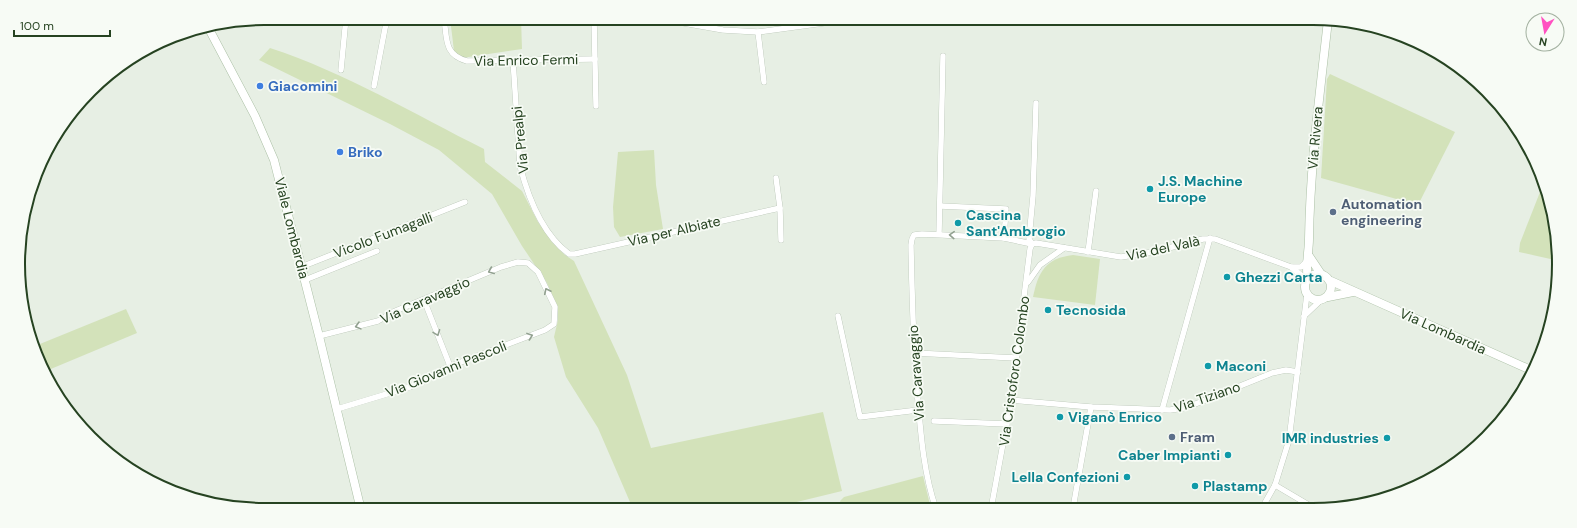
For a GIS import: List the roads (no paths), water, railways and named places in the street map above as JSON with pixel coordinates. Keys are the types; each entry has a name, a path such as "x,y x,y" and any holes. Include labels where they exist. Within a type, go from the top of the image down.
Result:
{"street":[{"path":"341,70 345,25"},
{"path":"374,86 386,25"},
{"name":"Via Enrico Fermi","path":"445,25 448,45 453,55 468,61 595,59"},
{"path":"594,25 596,106"},
{"path":"695,25 723,30 758,32 809,25"},
{"name":"Via Rivera","path":"1308,279 1306,270 1309,258 1312,171 1327,26"},
{"name":"Viale Lombardia","path":"211,31 255,116 269,147 282,187 301,267 320,336 359,503"},
{"path":"758,32 764,82"},
{"path":"939,234 943,56"},
{"name":"Via Prealpi","path":"513,60 520,166 523,177 541,221 554,240 569,254"},
{"path":"1026,284 1030,248 1032,244 1030,239 1036,103"},
{"path":"776,178 780,208 781,240"},
{"path":"1088,252 1096,191"},
{"name":"Vicolo Fumagalli","path":"301,267 465,202"},
{"path":"940,206 1006,209 1004,238"},
{"name":"Via per Albiate","path":"569,254 575,254 780,208"},
{"name":"Via del Valà","path":"913,237 917,234 939,234 1004,238 1032,244 1112,256 1129,256 1154,252 1210,238 1228,243 1291,267 1308,279"},
{"name":"Via Caravaggio","path":"913,237 910,245 914,353 918,410 925,466 934,503"},
{"path":"1162,410 1210,238"},
{"name":"Via Cristoforo Colombo","path":"992,503 1011,400 1026,284 1040,265 1064,248"},
{"path":"305,280 377,251"},
{"path":"1291,267 1301,267 1309,258 1321,274 1330,281 1332,289 1328,297"},
{"name":"Via Caravaggio","path":"320,336 378,321 393,312 501,266 518,262 528,263 538,272 555,307 554,324"},
{"path":"1265,503 1275,485 1289,440 1307,294 1305,287 1308,279 1312,276 1321,274"},
{"name":"Via Lombardia","path":"1330,281 1528,369"},
{"path":"1304,316 1320,301 1328,297 1354,292"},
{"path":"1307,294 1312,299 1320,301"},
{"path":"424,300 450,366"},
{"path":"838,316 860,417 918,410"},
{"name":"Via Giovanni Pascoli","path":"337,409 410,387 450,366 545,330 554,324"},
{"path":"914,353 1016,358"},
{"name":"Via Tiziano","path":"1011,400 1091,407 1162,410 1178,409 1190,406 1272,373 1286,370 1298,372"},
{"path":"1074,503 1091,407"},
{"path":"934,421 1007,424"},
{"path":"1275,485 1306,503"}],"place":[{"name":"Giacomini","path":"260,86"},
{"name":"Briko","path":"340,152"},
{"name":"J.S. Machine Europe","path":"1150,189"},
{"name":"Automation engineering","path":"1333,212"},
{"name":"Cascina Sant'Ambrogio","path":"958,223"},
{"name":"Ghezzi Carta","path":"1227,277"},
{"name":"Tecnosida","path":"1048,310"},
{"name":"Maconi","path":"1208,366"},
{"name":"Viganò Enrico","path":"1060,417"},
{"name":"Fram","path":"1172,437"},
{"name":"IMR industries","path":"1387,438"},
{"name":"Caber Impianti","path":"1228,455"},
{"name":"Lella Confezioni","path":"1127,477"},
{"name":"Plastamp","path":"1195,486"}]}
